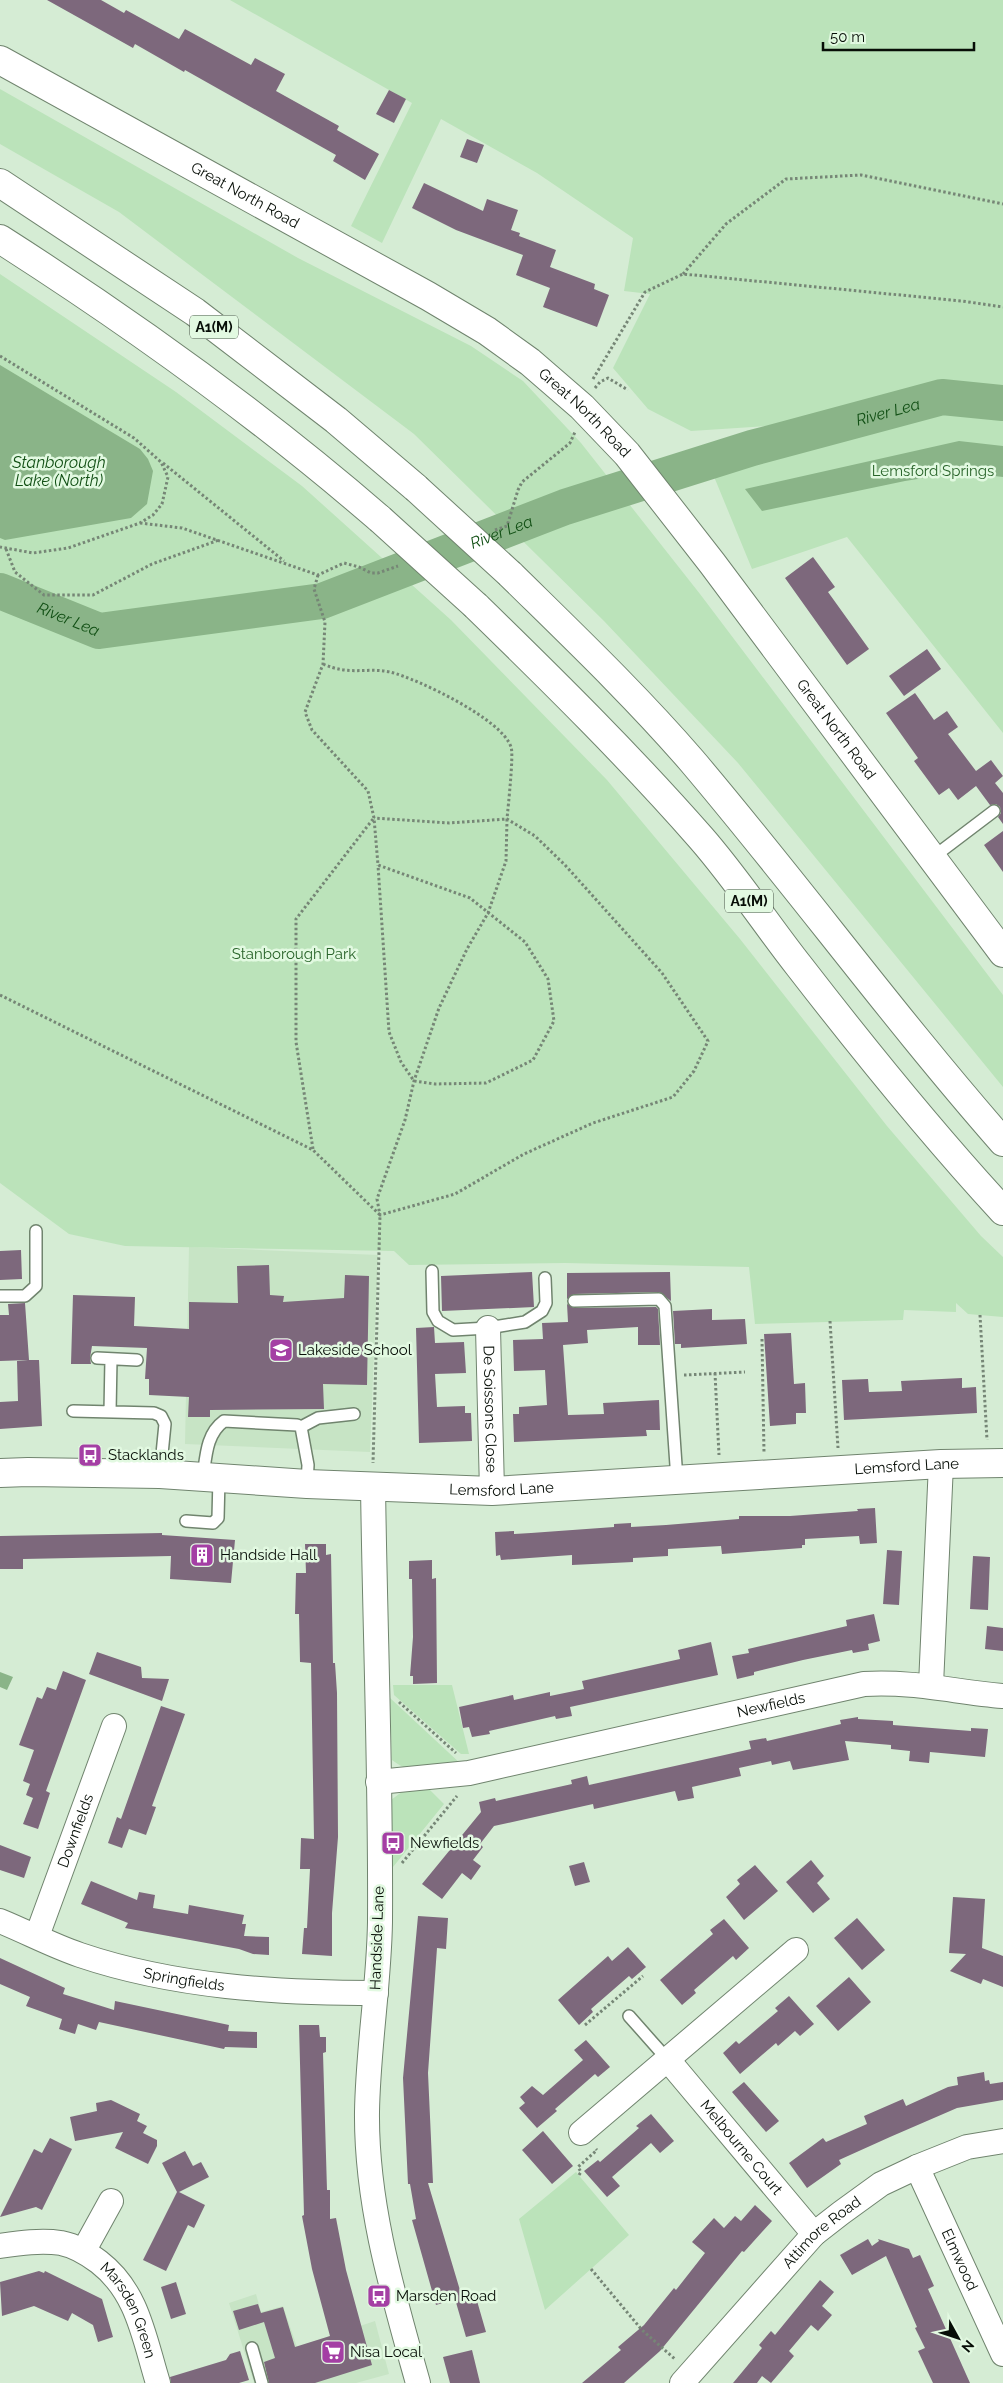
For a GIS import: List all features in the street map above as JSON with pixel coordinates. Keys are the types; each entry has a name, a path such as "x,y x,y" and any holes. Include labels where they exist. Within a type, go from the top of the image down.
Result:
{"main road":[{"name":"Great North Road","path":"0,60 428,296 487,332 530,362 580,416 627,454 712,563 1003,953"},
{"name":"A1(M)","path":"0,183 195,312 336,420 416,488 510,574 595,657 690,759 795,885 930,1055 1003,1142"},
{"name":"A1(M)","path":"0,239 129,324 224,393 380,519 476,606 550,678 702,839 800,967 904,1097 957,1161 1003,1211"},
{"name":"Lemsford Lane","path":"0,1474 28,1472 160,1474 307,1484 492,1492 941,1464 996,1463"}],"street":[{"name":"De Soissons Close","path":"488,1328 492,1492"},
{"path":"931,1685 941,1464"},
{"name":"Handside Lane","path":"373,1486 380,1923 367,2113 370,2173 374,2212 387,2270 418,2383"},
{"name":"Newfields","path":"378,1782 469,1773 864,1684 890,1682 931,1685 973,1694 1003,1696"},
{"name":"Downfields","path":"37,1936 114,1726"},
{"name":"Springfields","path":"0,1921 78,1955 145,1974 202,1983 283,1991 376,1993"},
{"path":"581,2133 796,1950"},
{"name":"Melbourne Court","path":"668,2060 814,2234"},
{"name":"Attimore Road","path":"687,2378 814,2234 881,2184 966,2147 1003,2141"},
{"name":"Elmwood","path":"917,2167 1003,2354"},
{"name":"Marsden Green","path":"84,2250 111,2201"},
{"name":"Marsden Green","path":"0,2246 34,2242 62,2243 84,2250 110,2270 128,2293 139,2316 158,2383"}],"lane":[{"path":"932,858 994,811"},
{"path":"0,1296 25,1296 36,1286 36,1231"},
{"path":"432,1271 433,1312 438,1321 453,1330 488,1328 525,1322 542,1311 546,1303 546,1278"},
{"path":"574,1301 659,1299 665,1306 677,1480"},
{"path":"97,1358 137,1360"},
{"path":"110,1412 112,1359"},
{"path":"73,1411 154,1412 161,1416 164,1424 160,1474"},
{"path":"301,1427 318,1418 354,1414"},
{"path":"186,1521 213,1523 218,1518 207,1445 218,1426 224,1421 296,1424 301,1427 308,1465 307,1484"},
{"path":"629,2016 668,2060"},
{"path":"252,2348 262,2383"}],"path":[{"path":"593,379 645,292 683,274 726,224 786,179 861,175 1003,204"},
{"path":"683,274 962,301 1003,307"},
{"path":"0,356 134,438 161,462 287,563"},
{"path":"508,522 522,482 570,444 580,416 600,382 608,378 628,390"},
{"path":"0,547 33,553 68,548 140,522 153,515 162,504 168,477 161,462"},
{"path":"140,522 182,528 318,574 344,563 371,573"},
{"path":"6,548 15,572 44,594 93,595 152,564 219,540"},
{"path":"318,574 314,589 324,622 322,664 305,712 312,730 368,791 374,818 389,1032 400,1062 414,1081 435,1084 486,1083 533,1060 554,1021 548,979 525,942 470,898 378,865"},
{"path":"322,664 338,671 389,672 438,691 495,724 511,747 506,861 488,913 467,949 439,1008 414,1081 405,1120 377,1199 380,1215 373,1486"},
{"path":"374,818 449,823 508,819 535,836 565,865 662,973 708,1041 694,1071 673,1097 593,1123 524,1154 455,1194 380,1215"},
{"path":"313,1150 296,1042 296,919 374,818"},
{"path":"0,995 313,1150 380,1215"},
{"path":"980,1315 996,1463"},
{"path":"830,1321 839,1470"},
{"path":"762,1339 765,1475"},
{"path":"670,1376 745,1372"},
{"path":"715,1373 720,1478"},
{"path":"585,2026 643,1976"},
{"path":"591,2269 642,2330 687,2378"}],"shaded area":[{"name":"Lakeside School","path":"189,1247 378,1255 370,1452 185,1444"},
{"path":"256,2294 261,2312 283,2306 297,2347 375,2321 389,2374 356,2383 254,2383 229,2303"}],"green space":[{"path":"230,0 1003,0 1003,393 962,386 893,394 781,425 691,431 648,409 613,368 650,294 624,291 633,238 537,173 441,119 382,243 351,226 412,103"},
{"path":"0,89 298,258 471,346 523,381 581,443 700,594 1003,995 1003,1087 738,763 604,621 414,434 119,212 0,144"},
{"name":"Stanborough Park","path":"0,274 176,392 302,486 451,620 607,780 740,939 887,1126 981,1236 1003,1257 1003,1317 968,1314 956,1303 956,1312 904,1310 903,1320 755,1324 749,1267 565,1263 409,1265 394,1251 125,1246 69,1234 0,1183"},
{"name":"Lemsford Springs","path":"934,399 1003,405 1003,733 847,537 752,569 708,462"},
{"path":"393,1685 452,1685 469,1754 461,1754 394,1695"},
{"path":"390,1698 462,1765 417,1771 401,1766 392,1760"},
{"path":"429,1789 444,1804 393,1867 391,1800 403,1791"},
{"path":"576,2172 629,2235 545,2310 519,2219"}],"water":[{"name":"Stanborough Lake (North)","path":"0,365 140,449 148,459 153,471 147,504 131,518 5,540 0,538"},
{"path":"959,441 1003,446 1003,477 961,472 905,481 762,511 745,489"},
{"path":"0,1672 13,1677 7,1690 0,1687"}],"building":[{"path":"47,0 101,0 124,13 126,10 179,39 185,29 251,65 255,58 285,74 276,91 339,126 337,130 379,154 365,180 333,161 336,155 185,70 184,72 135,44 133,48"},
{"path":"389,90 406,99 394,123 376,114"},
{"path":"467,139 484,145 477,163 460,157"},
{"path":"424,183 483,211 487,199 518,210 511,230 520,233 519,236 556,250 550,267 595,284 594,289 609,295 597,327 543,307 550,288 516,275 523,255 456,230 412,208"},
{"path":"813,557 835,587 828,592 869,649 847,665 785,578"},
{"path":"927,649 941,669 904,696 889,676"},
{"path":"915,693 934,720 947,711 958,727 948,734 976,771 991,760 1003,776 995,783 1003,793 1003,824 998,817 1001,813 1000,807 996,804 990,805 976,786 958,800 949,788 939,795 914,761 918,758 886,713"},
{"path":"1003,831 1003,872 984,845"},
{"path":"21,1250 22,1279 0,1280 0,1251"},
{"path":"269,1265 270,1295 284,1296 283,1302 344,1298 345,1275 369,1276 367,1385 323,1384 324,1409 210,1410 210,1417 188,1417 189,1397 149,1395 149,1379 145,1379 147,1348 92,1346 91,1364 71,1364 73,1295 135,1297 134,1326 189,1329 189,1302 238,1303 237,1266"},
{"path":"532,1272 534,1307 442,1311 441,1276"},
{"path":"670,1272 671,1301 659,1292 574,1294 567,1299 567,1273"},
{"path":"25,1303 29,1360 39,1360 42,1426 0,1429 0,1402 18,1401 17,1361 28,1360 0,1361 0,1315 9,1315 8,1304"},
{"path":"567,1304 574,1308 656,1307 658,1309 660,1345 638,1345 638,1327 587,1330 588,1343 563,1345 568,1415 604,1414 603,1403 659,1400 660,1430 646,1430 647,1436 514,1442 513,1414 519,1414 519,1407 547,1405 545,1370 514,1371 513,1340 543,1339 542,1323 568,1322"},
{"path":"712,1309 712,1320 745,1319 747,1344 681,1348 681,1344 675,1344 673,1311"},
{"path":"434,1327 435,1343 464,1342 466,1373 435,1374 437,1407 465,1406 465,1413 471,1413 472,1441 419,1443 416,1328"},
{"path":"791,1333 794,1384 805,1383 806,1413 796,1413 796,1424 770,1426 764,1334"},
{"path":"962,1378 962,1388 976,1387 977,1413 844,1420 842,1380 868,1379 869,1392 902,1391 901,1381"},
{"path":"875,1508 877,1543 860,1544 859,1536 805,1539 805,1545 802,1545 802,1548 722,1554 721,1546 668,1549 668,1556 633,1558 633,1562 572,1565 572,1555 501,1560 500,1555 496,1556 495,1532 514,1531 514,1534 531,1533 614,1527 614,1524 631,1523 631,1527 666,1525 739,1519 739,1516 790,1516"},
{"path":"162,1533 162,1535 235,1540 231,1583 170,1579 171,1556 23,1559 23,1569 0,1569 0,1536"},
{"path":"305,1544 326,1544 326,1555 331,1554 333,1663 335,1663 337,1693 338,1837 332,1913 332,1956 302,1954 304,1928 307,1928 310,1869 300,1869 301,1838 314,1839 311,1663 300,1662 299,1614 295,1614 296,1573 306,1573"},
{"path":"887,1550 902,1551 899,1605 883,1604"},
{"path":"973,1556 990,1557 988,1610 970,1609"},
{"path":"432,1560 432,1579 436,1578 437,1683 413,1684 413,1676 410,1676 413,1637 412,1579 409,1579 409,1561"},
{"path":"874,1614 880,1641 868,1644 869,1650 853,1653 852,1650 803,1660 754,1672 754,1675 737,1679 732,1656 749,1653 748,1649 847,1626 846,1620"},
{"path":"987,1626 1003,1628 1003,1651 985,1649"},
{"path":"711,1642 718,1675 570,1707 572,1716 556,1719 555,1716 489,1731 490,1734 472,1737 469,1727 463,1728 459,1707 513,1695 514,1700 550,1692 550,1696 584,1689 582,1681 680,1659 678,1650"},
{"path":"97,1652 141,1667 142,1678 169,1679 162,1701 89,1674"},
{"path":"63,1671 86,1680 46,1791 50,1793 38,1829 23,1824 33,1798 26,1795 30,1784 23,1781 34,1750 19,1745 37,1697 42,1699 47,1687 56,1690"},
{"path":"161,1706 185,1714 152,1806 156,1807 146,1835 129,1829 122,1848 108,1843 117,1817 121,1819"},
{"path":"858,1717 858,1719 893,1721 893,1725 971,1731 971,1728 988,1729 985,1757 930,1752 929,1763 909,1761 910,1751 891,1749 891,1745 845,1741 849,1760 793,1770 790,1761 772,1765 771,1761 739,1768 741,1776 692,1787 694,1798 678,1801 675,1791 594,1809 593,1804 494,1826 480,1844 483,1847 473,1860 481,1866 471,1880 462,1873 442,1899 422,1884 481,1812 479,1802 495,1798 496,1801 572,1784 571,1780 587,1776 589,1785 720,1756 751,1749 749,1741 766,1738 767,1741 841,1724 840,1720"},
{"path":"0,1845 31,1857 24,1878 0,1870"},
{"path":"811,1860 824,1876 817,1883 830,1899 813,1913 786,1882"},
{"path":"584,1862 590,1882 575,1886 569,1866"},
{"path":"755,1865 778,1891 744,1920 726,1897 740,1884 737,1880"},
{"path":"91,1881 137,1900 139,1892 155,1895 153,1908 188,1914 189,1905 244,1915 242,1924 246,1924 244,1936 269,1937 269,1955 253,1954 239,1949 125,1928 128,1923 81,1904"},
{"path":"953,1897 985,1899 982,1948 1003,1956 1003,1987 983,1979 981,1984 950,1971 966,1954 949,1953"},
{"path":"418,1916 448,1918 446,1949 437,1948 428,2073 433,2183 428,2183 462,2297 475,2294 486,2332 466,2337 455,2299 436,2305 412,2220 416,2219 410,2184 408,2184 403,2078"},
{"path":"857,1918 885,1950 862,1970 834,1938"},
{"path":"724,1919 749,1948 736,1960 733,1956 694,1990 696,1993 682,2005 660,1980 713,1934 710,1930"},
{"path":"628,1947 646,1967 632,1979 629,1976 591,2009 593,2012 579,2025 558,2000 608,1956 612,1961"},
{"path":"0,1958 65,1988 63,1994 114,2010 115,2001 229,2025 228,2031 257,2032 257,2048 225,2047 224,2049 99,2022 96,2030 78,2024 75,2034 59,2029 62,2019 26,2006 30,1997 0,1984"},
{"path":"849,1977 871,2002 838,2031 816,2006"},
{"path":"789,1996 814,2024 800,2036 795,2031 778,2046 776,2043 740,2074 723,2053 736,2041 739,2044 778,2011 775,2008"},
{"path":"299,2025 319,2025 320,2037 326,2037 326,2052 323,2053 327,2190 330,2190 330,2219 336,2218 346,2270 372,2365 315,2383 269,2383 264,2362 275,2358 264,2322 239,2330 233,2311 258,2304 261,2313 283,2307 295,2347 330,2336 312,2269 302,2216 304,2215"},
{"path":"586,2040 610,2067 598,2077 595,2074 555,2109 557,2111 537,2128 519,2108 525,2103 520,2097 532,2086 543,2095 583,2060 574,2050"},
{"path":"984,2072 985,2081 989,2080 990,2084 1003,2082 1003,2100 957,2108 890,2137 839,2160 841,2164 807,2188 789,2163 823,2138 826,2142 867,2124 864,2116 903,2099 906,2106 948,2087 958,2085 957,2077"},
{"path":"744,2082 779,2121 766,2132 732,2092"},
{"path":"111,2100 140,2114 137,2121 147,2126 143,2133 157,2140 157,2146 148,2164 115,2148 123,2132 75,2141 70,2117 97,2111 96,2103"},
{"path":"651,2114 674,2141 660,2153 651,2143 612,2177 620,2186 607,2197 584,2171 598,2160 600,2162 639,2128 636,2126"},
{"path":"543,2131 573,2166 552,2184 522,2150"},
{"path":"50,2138 72,2149 42,2210 36,2207 0,2217 34,2149 42,2153"},
{"path":"185,2151 193,2166 201,2162 209,2177 179,2192 205,2205 194,2228 188,2225 166,2271 143,2260 177,2192 162,2163"},
{"path":"755,2205 772,2221 744,2252 742,2251 660,2351 624,2383 582,2383 621,2350 618,2347 644,2325 674,2288 676,2290 705,2253 692,2242 714,2218 724,2228 735,2216 741,2221"},
{"path":"868,2239 872,2246 879,2241 878,2239 909,2249 913,2258 920,2255 934,2286 928,2289 970,2383 933,2383 918,2351 925,2348 886,2256 852,2275 840,2255"},
{"path":"39,2271 44,2273 45,2271 102,2299 113,2337 98,2342 93,2325 72,2313 68,2321 34,2306 2,2316 0,2282"},
{"path":"820,2280 834,2292 822,2306 832,2315 818,2331 811,2325 789,2351 794,2356 771,2383 762,2376 757,2383 733,2383 762,2348 759,2345 771,2331 775,2335"},
{"path":"176,2282 186,2314 171,2319 161,2287"},
{"path":"472,2350 480,2383 450,2383 443,2357"},
{"path":"240,2351 249,2380 239,2383 171,2383 170,2377 226,2360 230,2354"}],"waterway":[{"name":"River Lea","path":"0,591 99,631 322,601 565,507 752,448 942,397 1003,403"}],"place":[{"name":"Lakeside School","path":"281,1350"},
{"name":"Stacklands","path":"90,1455"},
{"name":"Handside Hall","path":"202,1555"},
{"name":"Newfields","path":"393,1843"},
{"name":"Marsden Road","path":"379,2296"},
{"name":"Nisa Local","path":"333,2352"}]}
